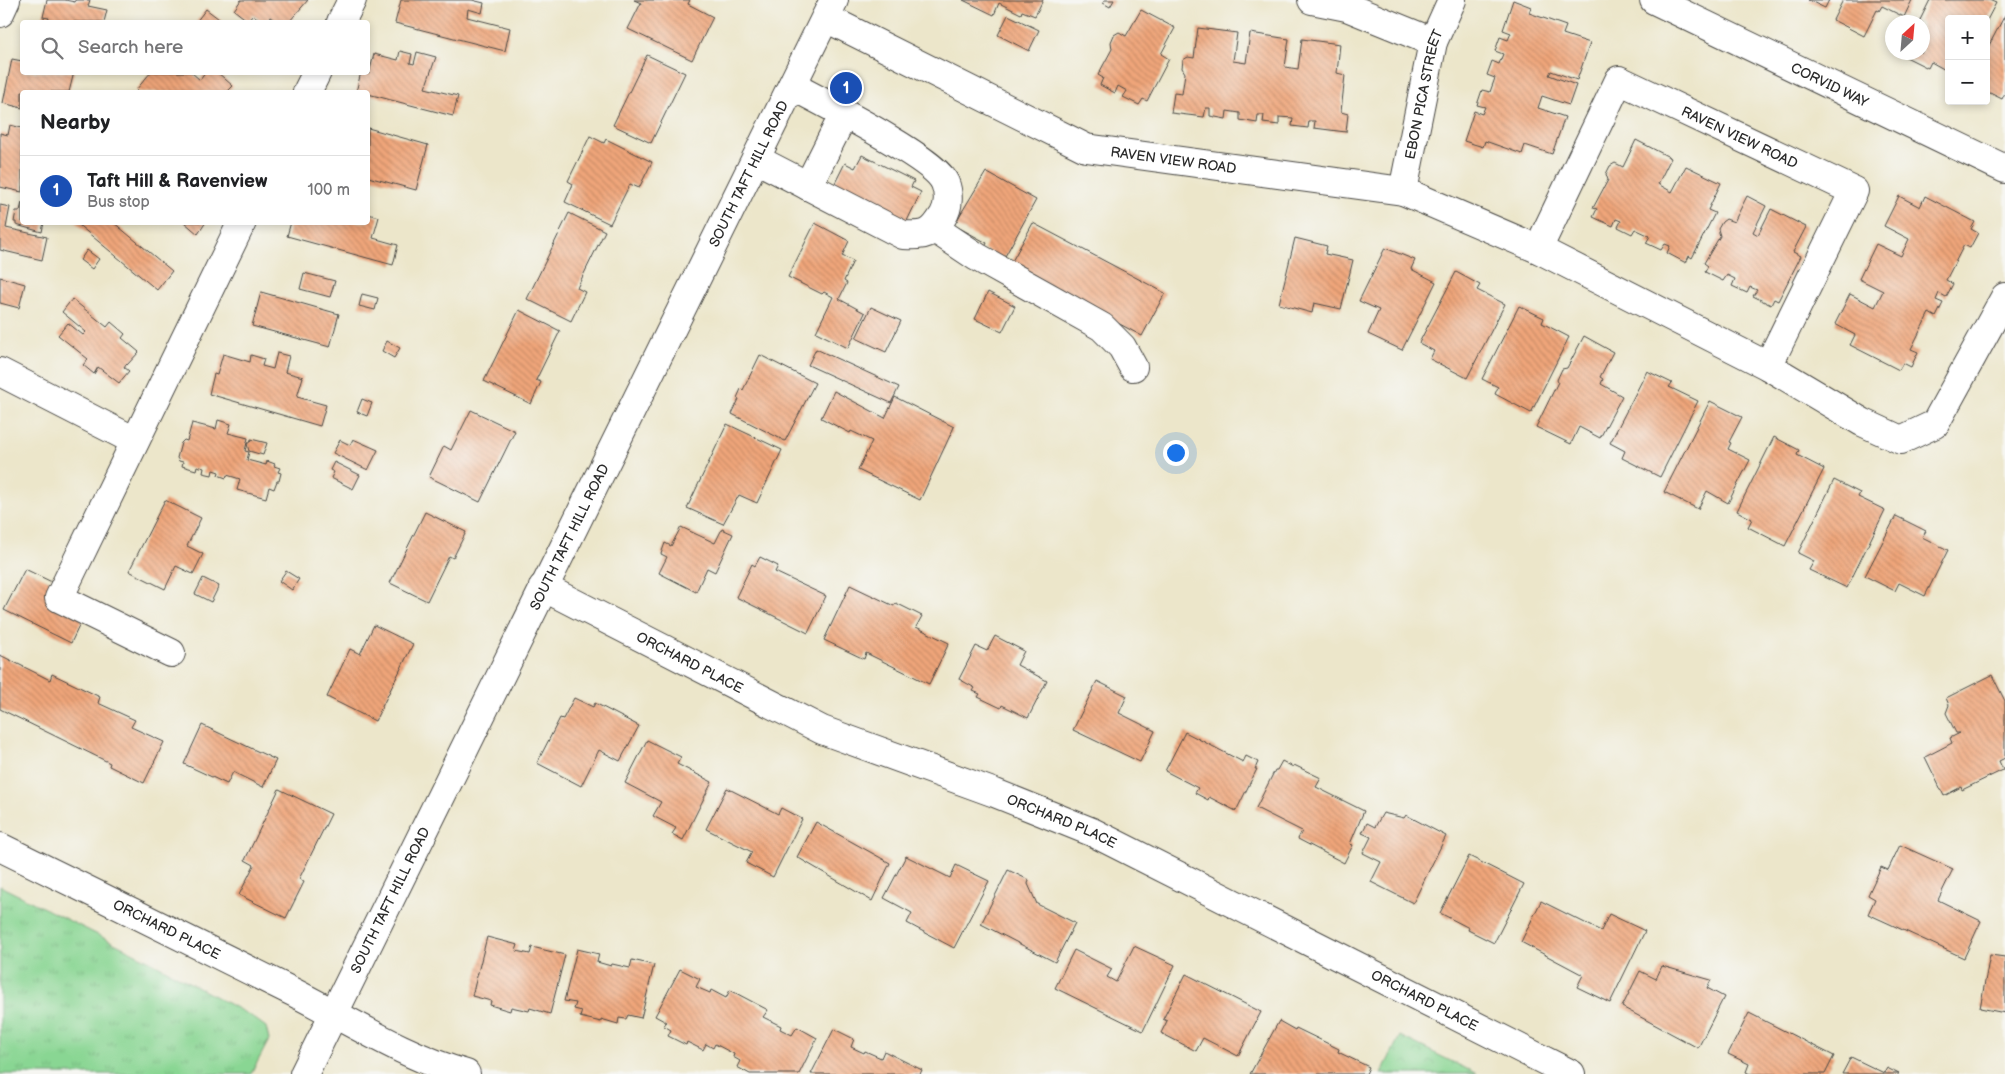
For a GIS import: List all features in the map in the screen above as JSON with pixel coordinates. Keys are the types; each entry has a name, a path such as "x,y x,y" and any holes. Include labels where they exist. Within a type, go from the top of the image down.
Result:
{"street":[{"path":"0,13 6,0"},
{"path":"342,20 352,0"},
{"path":"1312,0 1347,7 1433,42"},
{"name":"EBON PICA STREET","path":"1403,191 1433,42 1452,0"},
{"name":"CORVID WAY","path":"1654,0 2005,169"},
{"name":"SOUTH TAFT HILL ROAD","path":"304,1074 830,9"},
{"name":"RAVEN VIEW ROAD","path":"830,9 1086,148 1403,191 1538,249 1768,366 1862,422 1901,440 1936,424 2005,297"},
{"path":"308,90 316,75"},
{"name":"RAVEN VIEW ROAD","path":"1538,249 1619,80 1854,191 1768,366"},
{"path":"756,159 903,235 923,236 935,229 948,208 945,182 924,160 792,86"},
{"path":"808,186 844,114"},
{"path":"171,653 58,598 241,225"},
{"path":"935,229 977,256 1102,327 1122,347 1133,367"},
{"path":"0,372 135,440"},
{"name":"ORCHARD PLACE","path":"543,588 822,730 996,793 1092,832 1571,1074"},
{"name":"ORCHARD PLACE","path":"0,847 394,1045 466,1074"}],"green space":[{"path":"0,886 150,961 251,1016 266,1027 269,1040 251,1074 0,1074"},
{"path":"1400,1036 1477,1074 1381,1074"}],"building":[{"path":"47,0 75,2 75,0 90,0 88,6 107,10 104,20 48,20 49,18 43,17"},
{"path":"241,0 308,0 291,20 274,20 270,17 268,20 260,20 253,15 247,20 234,10"},
{"path":"401,0 472,0 484,3 482,13 468,9 467,17 510,28 505,51 395,23"},
{"path":"634,0 690,0 688,4 713,17 692,60 628,29 641,3"},
{"path":"963,0 1043,0 1035,16 1022,11 1021,14 999,3 994,15"},
{"path":"1104,0 1114,0 1110,7 1103,3"},
{"path":"1513,0 1531,7 1529,13 1566,26 1563,34 1590,43 1577,80 1551,71 1549,75 1576,85 1569,105 1542,96 1538,108 1565,117 1552,154 1525,145 1522,154 1485,141 1483,147 1464,141 1474,111 1482,114 1485,107 1477,105 1482,90 1490,92 1495,78 1487,75 1492,61 1499,64 1503,54 1495,51 1500,37 1508,40 1511,33 1503,30"},
{"path":"1808,0 1829,0 1825,8"},
{"path":"1843,0 1912,0 1905,15 1900,15 1882,6 1879,11 1877,10 1864,36 1833,20"},
{"path":"1930,0 1989,0 1996,3 1990,15 1945,15 1945,70 1931,62 1928,68 1912,60 1930,60 1930,15 1922,15"},
{"path":"206,9 220,20 198,20"},
{"path":"1141,10 1175,28 1161,54 1169,59 1147,101 1143,99 1139,105 1123,97 1127,91 1118,86 1115,93 1100,85 1103,78 1098,75 1112,49 1111,42 1114,35 1119,32 1126,36"},
{"path":"1008,15 1039,30 1029,51 998,35"},
{"path":"2005,15 2005,93 2002,99 1990,93 1990,43"},
{"path":"1198,28 1237,33 1233,61 1246,63 1250,33 1289,39 1285,67 1298,69 1302,39 1340,44 1337,73 1345,75 1341,112 1348,114 1346,132 1314,128 1315,121 1309,121 1308,128 1292,126 1293,118 1279,117 1279,125 1263,123 1264,115 1258,115 1257,123 1240,120 1240,113 1227,111 1226,119 1210,116 1210,108 1206,108 1204,117 1171,113 1174,93 1182,94 1185,73 1182,68 1183,60 1188,57 1194,58"},
{"path":"400,51 412,54 410,63 414,64 417,52 436,57 425,88 458,96 453,116 370,95 370,90 356,90 360,75 370,75 374,54 398,60"},
{"path":"647,55 685,73 651,143 613,125"},
{"path":"12,59 20,61 20,75 73,75 70,90 20,90 20,107 3,103"},
{"path":"148,75 194,75 200,80 204,75 220,75 233,86 229,90 136,90"},
{"path":"10,125 20,128 20,192 0,187 0,133 8,135"},
{"path":"370,129 428,145 416,190 370,178"},
{"path":"590,136 604,143 606,139 652,162 639,188 630,184 610,224 565,202 573,184 568,181"},
{"path":"1636,140 1671,158 1658,184 1672,192 1686,166 1721,183 1708,210 1715,213 1692,258 1689,256 1686,263 1667,253 1670,246 1665,244 1661,250 1646,243 1650,236 1635,229 1632,234 1618,227 1621,221 1616,219 1613,226 1593,217 1597,209 1593,208 1608,180 1606,174 1610,166 1615,163 1623,167"},
{"path":"862,155 914,181 911,187 921,192 906,223 833,187 845,163 855,168"},
{"path":"986,172 1036,200 1003,260 984,249 987,243 954,225"},
{"path":"1747,196 1766,206 1753,232 1758,235 1771,209 1806,227 1793,252 1801,256 1778,301 1774,299 1771,305 1753,296 1757,290 1750,287 1747,293 1732,286 1735,279 1727,275 1723,281 1705,272 1708,266 1704,263 1720,236 1718,229 1726,219 1734,222"},
{"path":"1899,196 1920,207 1925,196 1975,222 1971,229 1978,233 1970,248 1964,245 1946,280 1953,284 1946,297 1939,293 1936,300 1943,303 1936,317 1929,313 1911,349 1918,352 1911,367 1903,363 1899,370 1850,345 1855,335 1835,324 1850,294 1875,307 1883,291 1859,279 1876,244 1901,256 1909,239 1884,226"},
{"path":"0,205 10,207 6,228 47,237 42,260 0,250"},
{"path":"16,211 20,211 20,225 43,225 42,232 16,225 16,222 14,222"},
{"path":"569,213 605,231 577,288 585,292 571,321 527,299"},
{"path":"370,215 379,217 373,238 398,245 393,265 287,236 290,225 370,225"},
{"path":"815,223 849,241 842,256 853,261 844,281 847,283 839,299 865,313 848,348 816,332 833,297 824,292 822,294 788,277"},
{"path":"1033,223 1165,293 1142,336 1010,265"},
{"path":"79,225 117,225 172,271 157,290"},
{"path":"188,225 204,225 198,234"},
{"path":"1295,238 1327,246 1325,254 1353,260 1341,309 1314,303 1312,313 1279,304"},
{"path":"1385,248 1415,260 1411,269 1436,282 1402,350 1368,334 1379,310 1359,301"},
{"path":"87,250 99,259 92,269 80,260"},
{"path":"1456,272 1480,285 1477,290 1505,304 1467,378 1430,359 1434,351 1419,343"},
{"path":"304,273 335,281 330,297 300,289"},
{"path":"0,277 25,284 19,308 0,303"},
{"path":"261,292 339,314 330,347 252,326"},
{"path":"988,292 1015,306 1002,332 975,319"},
{"path":"362,294 378,298 375,310 359,306"},
{"path":"72,299 107,327 111,322 125,334 122,338 139,352 124,367 129,371 119,383 98,367 94,374 83,365 88,359 58,335 68,323 83,335 86,332 62,312"},
{"path":"1519,306 1544,318 1542,323 1569,337 1531,413 1495,394 1498,387 1482,379"},
{"path":"871,307 901,321 886,352 856,338"},
{"path":"519,310 560,331 536,380 541,382 531,404 484,381"},
{"path":"1584,336 1613,352 1600,377 1603,379 1601,384 1622,396 1600,438 1579,427 1571,444 1536,427 1558,382 1557,380 1562,369 1567,368"},
{"path":"387,341 400,348 394,358 382,351"},
{"path":"816,349 899,387 891,403 808,365"},
{"path":"277,353 289,356 285,372 303,377 297,397 326,405 320,426 209,394 214,374 217,375 223,354 250,362 251,355 264,359 262,366 273,369"},
{"path":"760,355 815,383 785,441 732,414 739,399 737,398 741,389 743,390"},
{"path":"1647,371 1672,383 1669,387 1698,401 1660,477 1622,458 1625,451 1610,443"},
{"path":"834,391 885,418 895,397 954,427 920,500 858,470 872,441 851,431 850,433 821,418"},
{"path":"362,399 372,403 367,416 357,412"},
{"path":"1710,401 1742,417 1729,442 1731,443 1728,449 1750,460 1728,503 1707,491 1698,509 1664,492"},
{"path":"471,410 515,431 480,502 429,477 444,446 451,450"},
{"path":"218,420 231,424 228,433 248,438 245,451 249,452 247,460 266,465 267,461 280,468 278,472 281,473 279,481 277,481 274,489 269,487 266,498 237,490 240,479 227,475 226,478 218,475 219,472 213,470 212,475 203,473 204,468 197,466 196,470 182,466 183,462 177,458 181,443 184,440 187,441 192,423 216,429"},
{"path":"727,424 782,450 757,503 739,495 723,524 687,508"},
{"path":"1774,437 1799,450 1797,455 1824,469 1785,546 1748,527 1752,519 1737,511"},
{"path":"251,439 267,443 263,455 249,451 247,444"},
{"path":"353,439 378,450 368,470 333,453 340,440 350,445"},
{"path":"334,462 360,475 353,489 331,478 334,472 330,470"},
{"path":"1834,480 1860,493 1858,497 1885,510 1847,588 1809,570 1814,561 1798,553"},
{"path":"165,500 201,518 187,546 203,554 193,574 176,566 165,589 129,571"},
{"path":"425,512 466,532 453,558 449,556 427,601 390,583"},
{"path":"1896,516 1926,531 1922,537 1948,550 1925,596 1899,583 1895,591 1865,576"},
{"path":"681,527 715,543 722,529 733,534 715,572 707,568 696,592 659,573 667,557 661,554 665,543 671,546"},
{"path":"760,557 778,566 775,572 826,596 808,633 736,597 752,564 755,566"},
{"path":"25,569 91,601 71,643 4,610"},
{"path":"286,571 299,579 292,590 279,581"},
{"path":"203,578 219,586 211,602 195,594"},
{"path":"850,585 894,606 896,603 922,616 916,627 949,643 929,684 866,653 864,659 824,640"},
{"path":"374,625 413,644 375,721 327,697 350,649 360,654"},
{"path":"995,636 1024,651 1017,665 1047,681 1028,718 1002,705 1001,708 978,697 980,694 973,691 975,688 959,679 976,646 987,651"},
{"path":"0,655 50,680 52,674 100,697 98,703 135,720 131,727 164,742 144,783 109,766 110,763 0,709"},
{"path":"1992,675 2005,701 2005,758 1999,761 2003,770 1962,790 1961,787 1944,796 1925,757 1952,743 1950,738 1960,733 1956,733 1946,713 1949,705 1946,698"},
{"path":"1097,681 1127,696 1119,713 1155,731 1140,762 1073,730"},
{"path":"574,698 593,707 595,703 639,726 620,761 599,750 581,786 537,763 560,718 563,719"},
{"path":"202,725 276,760 263,787 233,772 227,784 184,764"},
{"path":"1185,732 1243,762 1246,756 1258,762 1255,769 1257,769 1236,811 1209,797 1208,800 1195,793 1198,788 1165,771"},
{"path":"647,740 681,757 677,764 712,782 683,840 672,834 676,828 653,816 661,802 625,783"},
{"path":"1282,761 1321,778 1316,787 1364,811 1350,844 1353,845 1344,863 1298,839 1302,831 1256,808 1275,770 1277,770"},
{"path":"727,788 778,814 781,808 802,819 773,877 746,863 752,852 706,829"},
{"path":"279,789 331,814 299,879 304,882 286,918 239,895 254,865 245,860"},
{"path":"1383,813 1404,818 1406,815 1446,836 1413,903 1371,882 1381,862 1363,853 1371,837 1362,833 1367,823 1375,827"},
{"path":"816,822 890,863 872,901 797,857"},
{"path":"1900,845 1953,869 1938,900 1981,921 1964,958 1868,914 1875,899 1868,895 1881,867 1888,870"},
{"path":"906,856 950,878 956,865 989,881 954,948 907,923 912,913 884,898"},
{"path":"1469,856 1524,884 1494,943 1440,913"},
{"path":"1008,870 1029,880 1028,884 1037,904 1075,923 1055,962 981,924"},
{"path":"1541,901 1601,931 1609,914 1645,931 1610,1003 1577,987 1583,975 1521,942"},
{"path":"487,937 518,945 516,951 530,954 532,947 565,955 550,1014 530,1008 529,1011 511,1007 510,1011 490,1005 491,1001 472,996"},
{"path":"1134,946 1175,965 1143,1031 1055,988 1074,950 1112,969 1107,977 1116,982"},
{"path":"577,949 599,954 597,962 611,966 612,964 630,968 632,960 654,965 641,1018 628,1015 626,1019 619,1018 618,1024 601,1019 601,1022 580,1017 582,1011 574,1009 576,1003 564,1001"},
{"path":"1990,955 2005,957 2005,1013 1980,1008"},
{"path":"1662,966 1711,980 1707,988 1724,997 1698,1048 1622,1007 1640,971 1656,979"},
{"path":"680,969 700,979 696,987 710,993 711,990 726,998 730,990 768,1010 763,1017 781,1026 780,1029 792,1035 797,1027 817,1038 799,1074 750,1074 737,1067 740,1061 733,1057 734,1054 715,1044 713,1048 706,1044 703,1050 687,1042 686,1045 668,1036 671,1030 664,1026 666,1022 655,1016"},
{"path":"1186,974 1261,1012 1238,1056 1203,1038 1196,1051 1161,1033 1167,1021 1163,1019"},
{"path":"1749,1013 1834,1056 1825,1074 1750,1074 1746,1072 1749,1064 1728,1054"},
{"path":"1279,1021 1339,1049 1338,1052 1369,1067 1366,1074 1250,1074"},
{"path":"834,1029 854,1039 851,1047 881,1058 884,1051 922,1070 920,1074 811,1074"},
{"path":"1851,1057 1884,1073 1887,1068 1899,1074 1842,1074"}],"place":[{"name":"Taft Hill & Ravenview","path":"846,88"}]}
